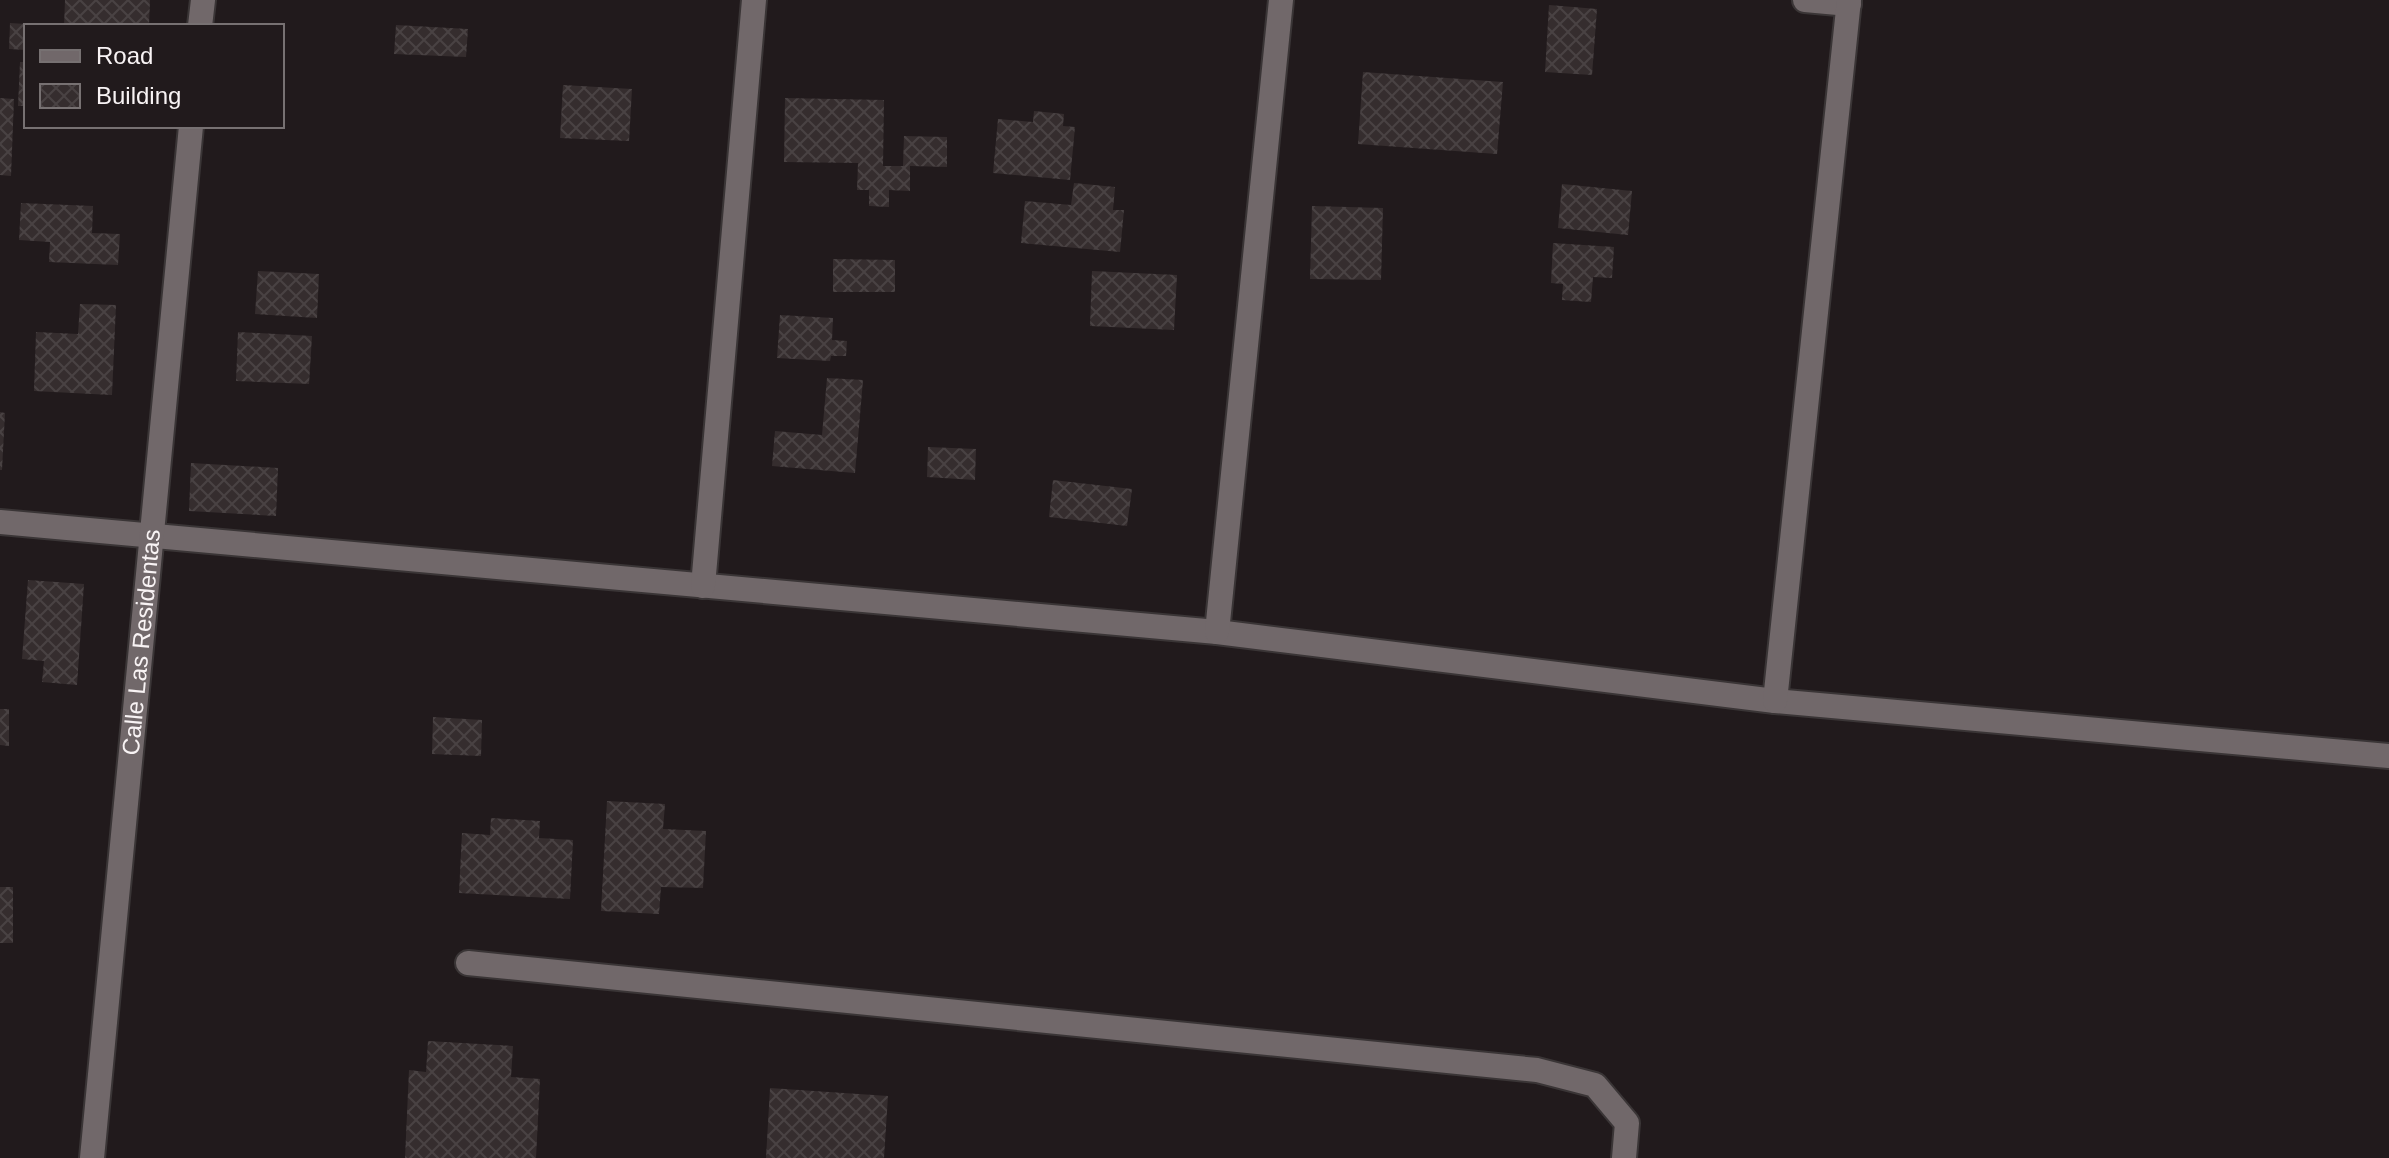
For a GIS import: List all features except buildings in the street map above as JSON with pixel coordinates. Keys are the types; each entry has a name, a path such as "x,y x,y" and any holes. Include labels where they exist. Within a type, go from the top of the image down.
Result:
{"street":[{"path":"200,24 203,0"},
{"path":"703,586 754,0"},
{"path":"1217,632 1281,0"},
{"path":"1775,701 1849,2 1805,0"},
{"name":"Calle Las Residentas","path":"92,1158 191,128"},
{"path":"0,522 1217,632 1775,701 2389,756"},
{"path":"468,963 1537,1070 1595,1085 1627,1123 1624,1158"}]}
